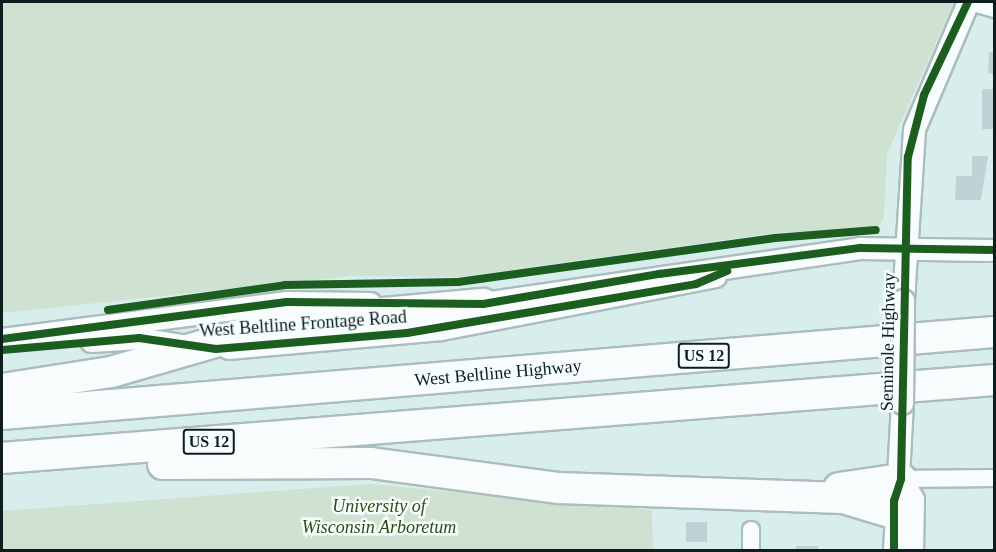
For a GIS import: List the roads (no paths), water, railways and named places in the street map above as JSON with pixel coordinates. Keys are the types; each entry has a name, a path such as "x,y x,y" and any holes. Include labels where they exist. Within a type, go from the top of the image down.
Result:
{"highway":[{"path":"2,389 111,372 284,322 422,314 483,304"},
{"name":"West Beltline Highway","path":"2,414 994,332"},
{"name":"US 12","path":"2,458 994,380"},
{"path":"2,469 323,461 559,488 744,492 860,500 893,513"},
{"path":"744,492 901,479"}],"street":[{"path":"969,2 994,9"},
{"name":"Seminole Highway","path":"894,550 893,513 901,479 903,300 914,129 969,2"},
{"name":"West Beltline Frontage Road","path":"2,339 286,302 483,304 860,248 994,250"},
{"name":"West Beltline Frontage Road","path":"2,350 139,338 194,347 441,329 696,284 744,264"},
{"path":"901,479 994,478"},
{"name":"Seminole Highway","path":"901,479 913,499 912,550"},
{"path":"751,530 751,550"}],"park label":[{"name":"University of Wisconsin Arboretum","path":"379,517"}]}
